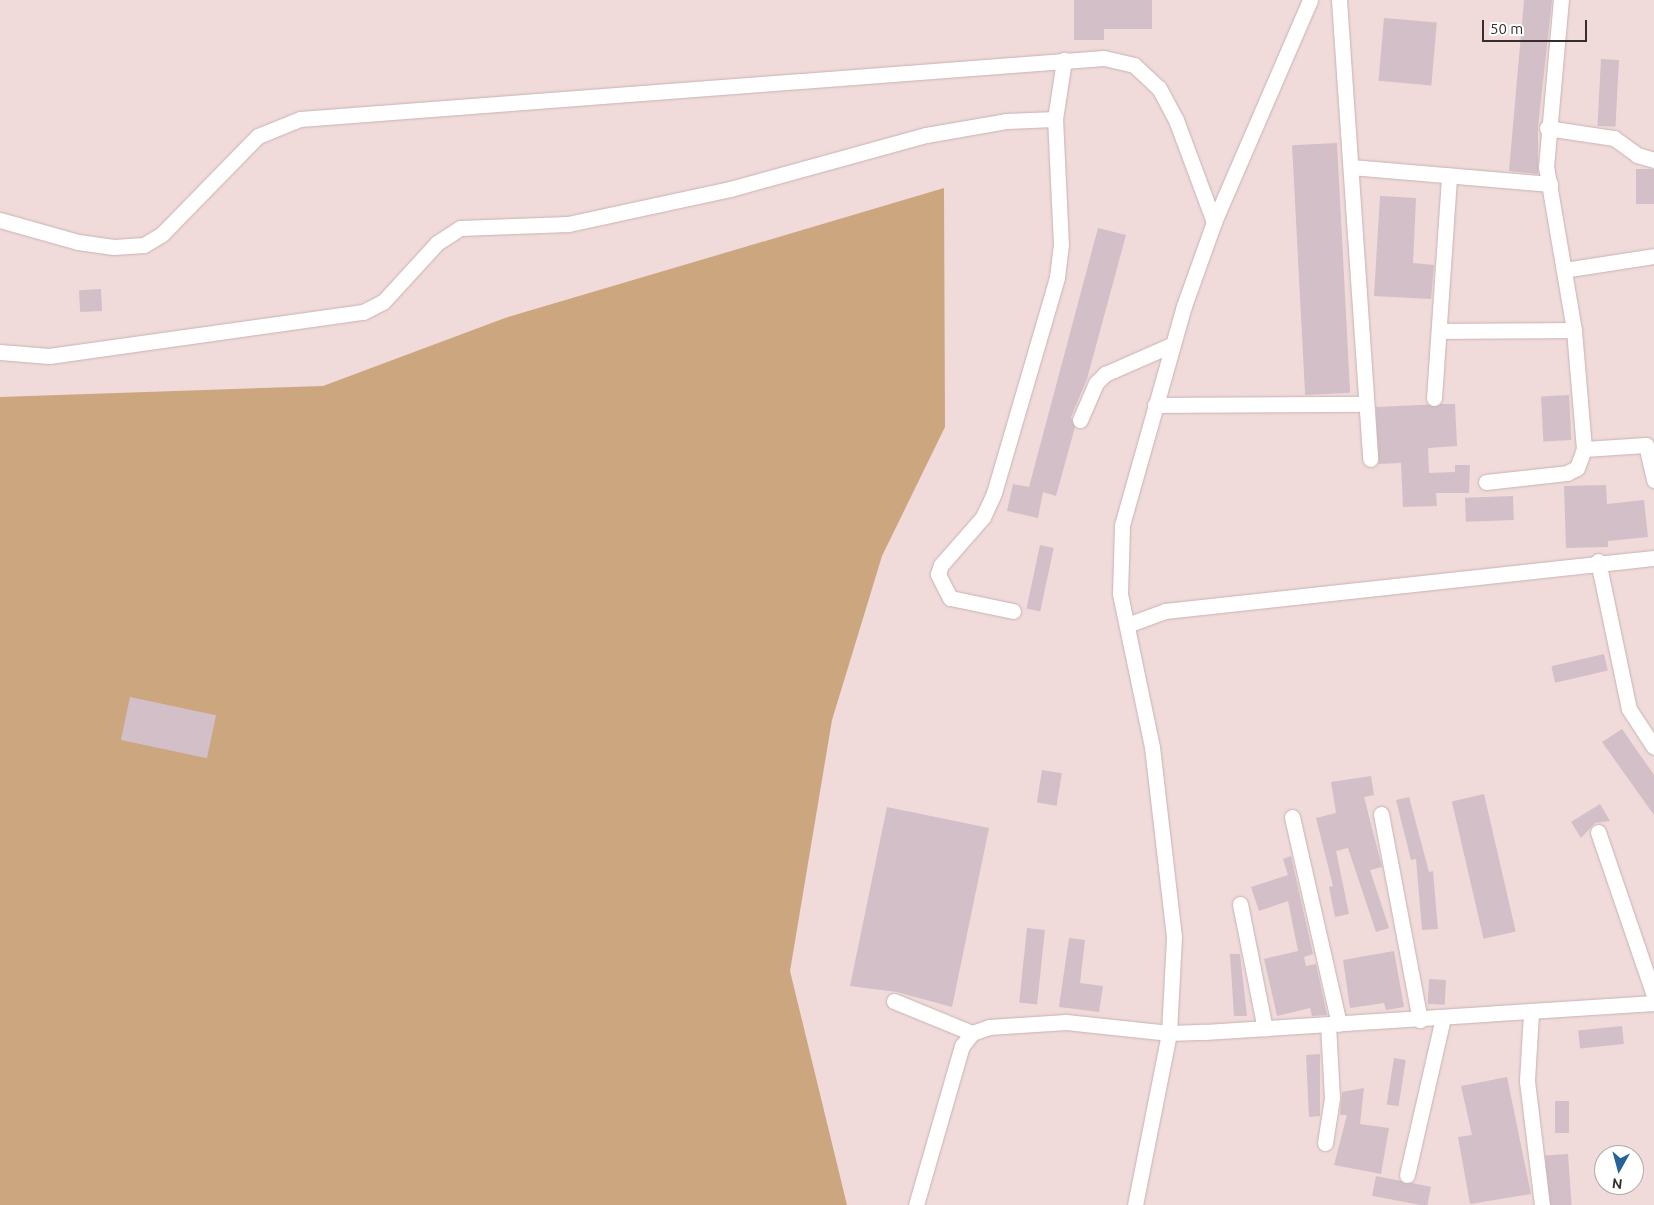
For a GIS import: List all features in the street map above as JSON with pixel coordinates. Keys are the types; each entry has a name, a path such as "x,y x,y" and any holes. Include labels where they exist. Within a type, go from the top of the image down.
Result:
{"lane":[{"path":"1135,1205 1169,1033 1174,937 1165,839 1126,625 1118,560 1122,525 1171,345 1214,222 1310,0"},
{"path":"1339,0 1370,459"},
{"path":"1486,482 1567,473 1577,468 1584,449 1574,330 1550,184 1547,128 1561,0"},
{"path":"0,220 78,242 114,248 144,245 162,234 258,136 300,119 1064,60 1122,60 1148,75 1176,120 1214,222"},
{"path":"1013,611 950,598 938,574 941,565 983,517 994,493 1057,277 1061,245 1055,120 1064,60"},
{"path":"0,352 48,356 363,312 383,302 438,243 460,228 568,224 730,189 926,135 1006,121 1055,120"},
{"path":"1547,128 1614,138 1637,155 1654,160"},
{"path":"1351,167 1550,184"},
{"path":"1434,398 1449,176"},
{"path":"1564,270 1654,256"},
{"path":"1438,331 1574,330"},
{"path":"1080,420 1096,383 1105,374 1171,345"},
{"path":"1155,405 1366,404"},
{"path":"1584,449 1646,445 1654,480"},
{"path":"1126,625 1165,611 1598,562 1654,558"},
{"path":"1598,562 1629,709 1654,747"},
{"path":"1381,814 1420,1020"},
{"path":"1292,817 1333,1025 1332,1098 1325,1143"},
{"path":"1598,832 1654,996"},
{"path":"1240,904 1265,1029"},
{"path":"894,1001 972,1033 1006,1024 1066,1022 1169,1033 1265,1029 1531,1013 1654,1003"},
{"path":"1531,1013 1527,1081 1542,1205"},
{"path":"1407,1175 1442,1018"},
{"path":"916,1205 962,1046 972,1033"}],"shaded area":[{"path":"944,188 945,427 882,556 832,720 790,971 847,1205 0,1205 0,397 323,386 505,318"}],"building":[{"path":"1074,0 1152,0 1152,29 1104,29 1104,40 1074,40"},
{"path":"1524,0 1552,0 1538,127 1538,174 1509,171"},
{"path":"1384,18 1437,23 1431,85 1379,81"},
{"path":"1601,59 1619,60 1615,127 1597,126"},
{"path":"1337,143 1350,393 1305,395 1292,145"},
{"path":"1636,169 1654,169 1654,204 1636,204"},
{"path":"1380,196 1416,198 1413,263 1434,265 1431,299 1374,296"},
{"path":"1098,228 1126,235 1087,379 1071,417 1075,427 1056,496 1043,492 1038,518 1007,511 1013,484 1029,487"},
{"path":"101,289 102,311 80,312 79,290"},
{"path":"1569,395 1571,440 1543,441 1541,396"},
{"path":"1455,404 1457,446 1428,448 1429,473 1455,472 1455,465 1470,465 1469,493 1436,493 1437,506 1403,507 1401,463 1378,464 1376,407"},
{"path":"1606,485 1607,504 1644,500 1648,537 1608,541 1608,547 1566,548 1564,486"},
{"path":"1513,496 1514,520 1466,522 1465,498"},
{"path":"1040,545 1054,548 1040,611 1026,609"},
{"path":"1604,654 1608,671 1555,683 1551,666"},
{"path":"130,697 216,715 207,758 121,740"},
{"path":"1622,729 1654,775 1654,815 1602,742"},
{"path":"1042,770 1062,773 1057,806 1037,803"},
{"path":"1371,776 1374,795 1364,797 1382,867 1370,870 1389,928 1376,932 1348,848 1336,851 1349,914 1335,917 1329,887 1333,886 1316,818 1336,813 1331,782"},
{"path":"1484,794 1516,931 1484,939 1452,801"},
{"path":"1409,797 1429,872 1433,871 1438,929 1422,930 1416,859 1411,860 1396,800"},
{"path":"1600,804 1610,821 1595,823 1581,838 1571,822"},
{"path":"887,807 989,828 952,1007 897,992 850,986"},
{"path":"1291,856 1313,954 1304,957 1306,966 1316,964 1327,1015 1312,1016 1310,1008 1277,1016 1264,959 1298,951 1288,901 1259,911 1251,887 1288,875 1283,859"},
{"path":"1027,928 1045,930 1037,1004 1019,1003"},
{"path":"1069,938 1085,940 1080,983 1103,986 1099,1012 1059,1007"},
{"path":"1394,951 1404,1007 1386,1010 1384,1003 1350,1008 1343,960"},
{"path":"1230,954 1240,954 1247,1016 1234,1016"},
{"path":"1429,979 1446,980 1445,1005 1428,1004"},
{"path":"1622,1026 1624,1044 1580,1049 1578,1031"},
{"path":"1320,1054 1320,1116 1309,1117 1306,1055"},
{"path":"1394,1058 1406,1060 1398,1106 1387,1104"},
{"path":"1507,1077 1531,1194 1470,1204 1458,1137 1472,1135 1461,1086"},
{"path":"1364,1088 1360,1124 1389,1128 1381,1174 1334,1165 1347,1115 1340,1115 1342,1092"},
{"path":"1555,1101 1569,1101 1569,1133 1555,1133"},
{"path":"1568,1154 1572,1205 1549,1205 1545,1156"},
{"path":"1376,1176 1431,1187 1427,1205 1372,1196"}]}
